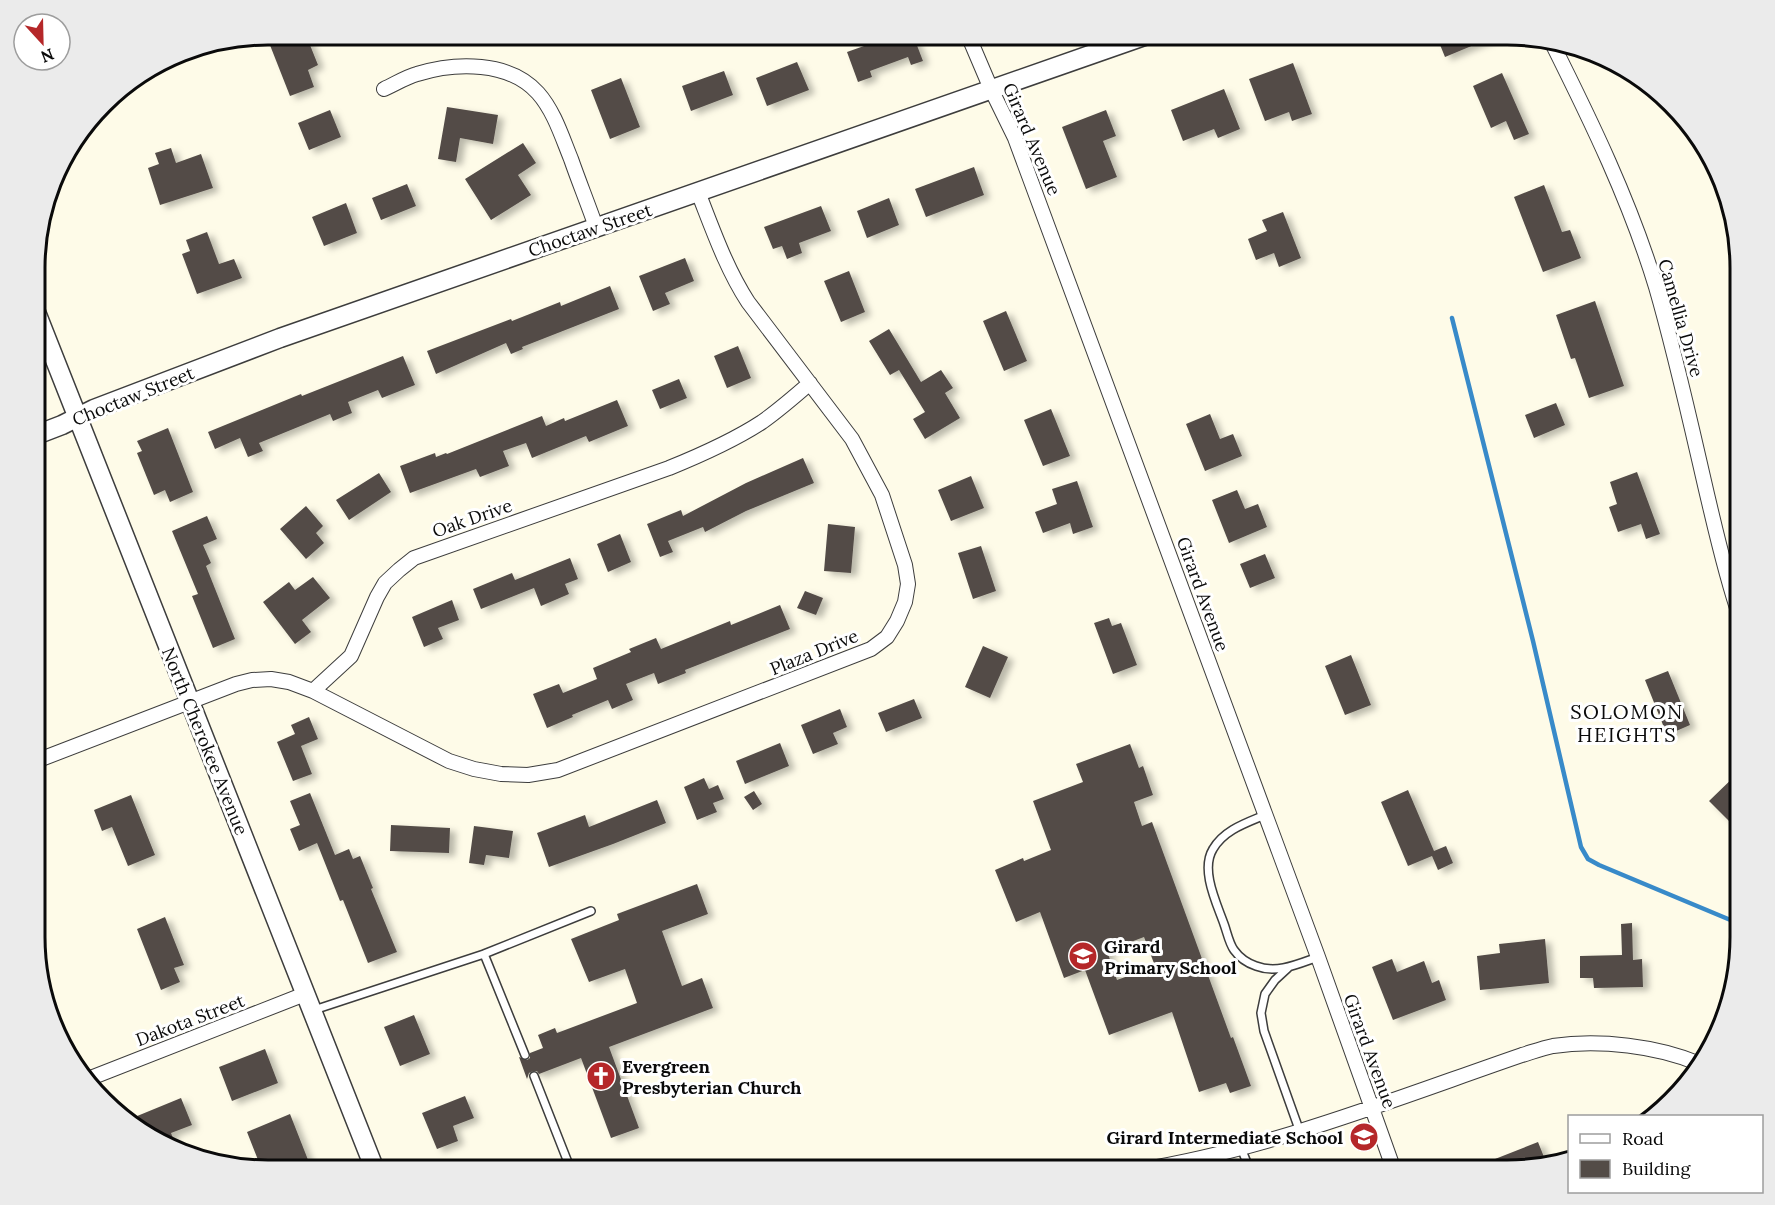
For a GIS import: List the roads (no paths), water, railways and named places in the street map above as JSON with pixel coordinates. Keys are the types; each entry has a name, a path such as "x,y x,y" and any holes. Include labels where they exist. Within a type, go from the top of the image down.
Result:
{"street":[{"name":"Girard Avenue","path":"972,45 1015,138 1318,957 1390,1160"},
{"name":"Choctaw Street","path":"45,431 94,409 280,338 1118,45"},
{"name":"Camellia Drive","path":"1556,50 1601,144 1640,239 1677,367 1730,587"},
{"path":"384,89 416,74 438,69 492,68 516,76 538,93 550,112 561,134 596,227"},
{"name":"Plaza Drive","path":"313,691 449,761 501,774 528,775 558,770 871,649 887,637 905,602 908,584 905,565 882,495 852,439 735,283 724,261 698,192"},
{"name":"North Cherokee Avenue","path":"45,334 371,1160"},
{"name":"Oak Drive","path":"313,691 351,656 376,597 385,583 414,558 704,454 760,423 810,383"},
{"path":"45,758 236,684 252,680 289,681 313,691"},
{"name":"Dakota Street","path":"94,1077 308,1003"},
{"path":"1194,1160 1300,1132 1550,1046 1610,1044 1671,1054 1692,1061"}],"lane":[{"path":"1265,815 1231,830 1219,840 1211,852 1210,884 1232,948 1243,959 1256,966 1271,969 1287,968 1318,957"},
{"path":"308,1003 484,954 591,911"},
{"path":"484,954 525,1055"},
{"path":"1287,968 1265,994 1261,1013 1264,1031 1300,1132"},
{"path":"534,1076 568,1160"},
{"path":"1241,1148 1246,1160"},
{"path":"1215,1155 1217,1160"}],"waterway":[{"path":"1452,318 1533,641 1581,847 1588,859 1599,865 1730,920"}],"place":[{"name":"Girard Primary School","path":"1083,956"},
{"name":"Evergreen Presbyterian Church","path":"601,1076"},
{"name":"Girard Intermediate School","path":"1364,1137"}],"district":[{"name":"SOLOMON HEIGHTS","path":"1627,722"}]}
